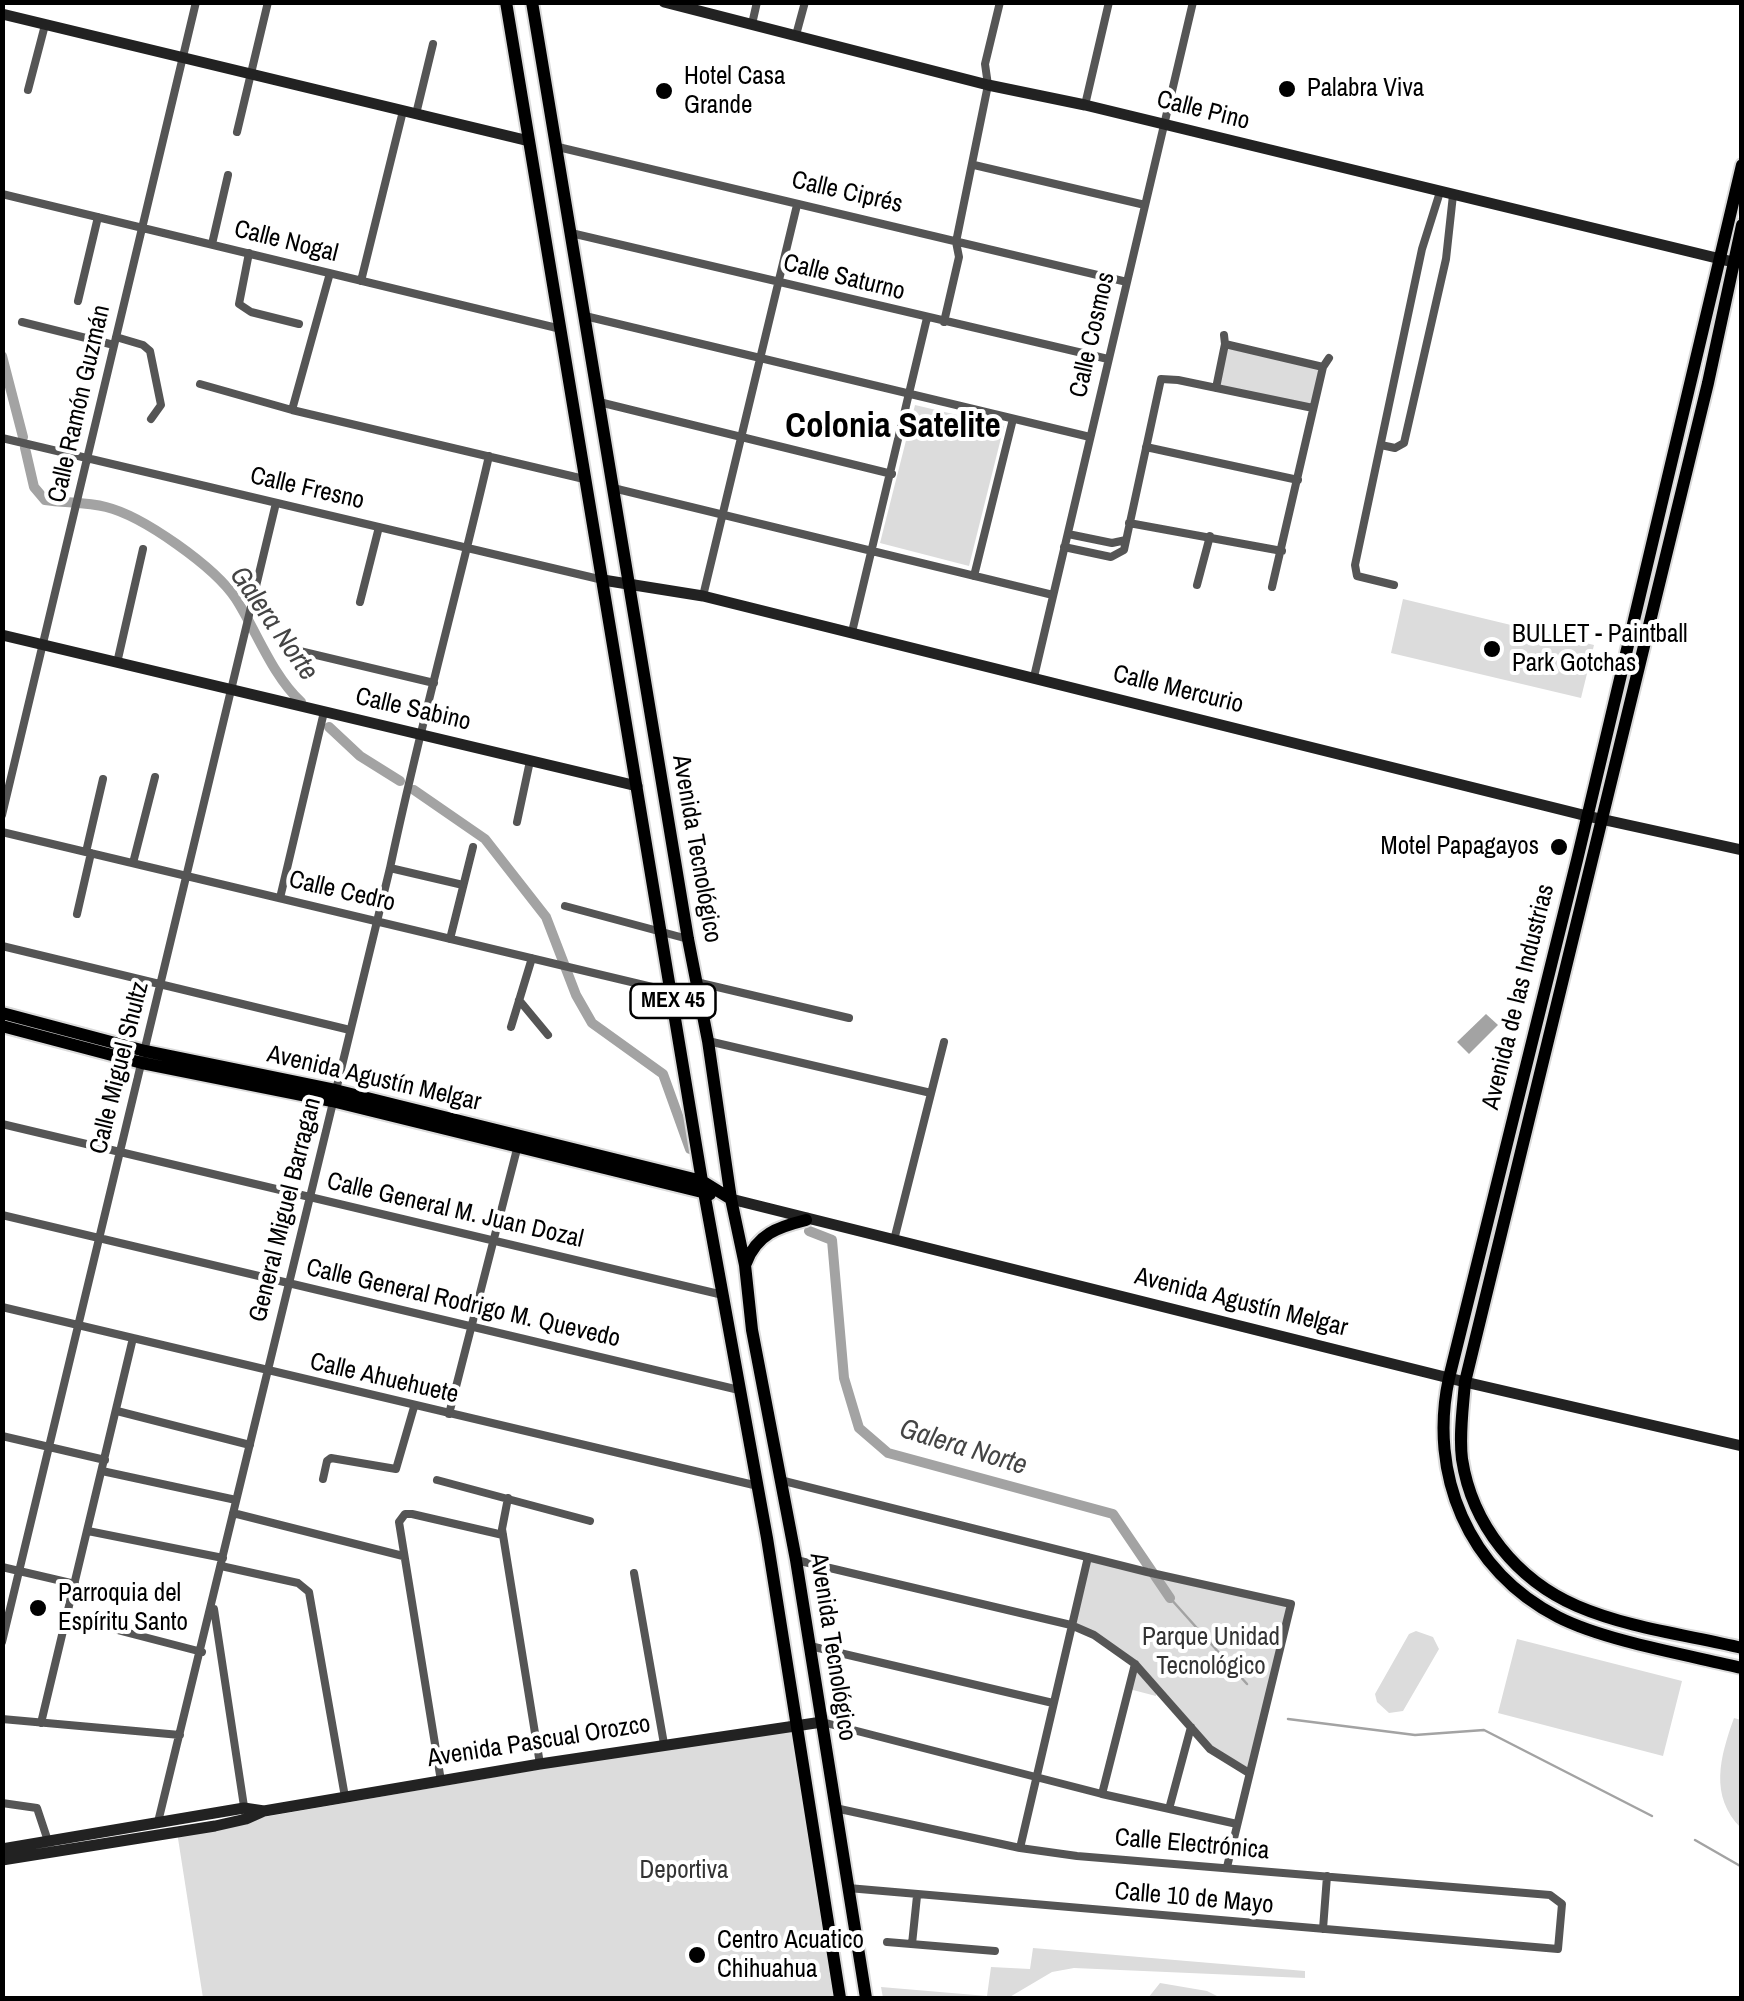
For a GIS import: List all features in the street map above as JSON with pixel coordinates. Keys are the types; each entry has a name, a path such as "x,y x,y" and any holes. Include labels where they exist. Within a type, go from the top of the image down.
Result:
{"main road":[{"name":"Avenida Tecnológico","path":"506,2 703,1187 758,1486 840,1998"},
{"name":"Avenida Tecnológico","path":"532,2 708,1041 752,1330 796,1560 866,1998"},
{"name":"Calle Pino","path":"664,2 988,85 1726,260"},
{"path":"2,14 529,141"},
{"name":"Avenida de las Industrias","path":"1742,165 1688,460 1511,1124 1449,1378 1443,1427 1451,1490 1464,1526 1502,1576 1537,1604 1585,1628 1742,1668"},
{"name":"Avenida de las Industrias","path":"1594,817 1672,456 1726,260 1742,225"},
{"path":"1672,456 1688,460"},
{"name":"Calle Mercurio","path":"603,580 703,596 1594,817 1742,850"},
{"name":"Calle Sabino","path":"2,635 637,786"},
{"name":"Avenida de las Industrias","path":"1583,861 1526,1128 1465,1382 1461,1434 1467,1482 1488,1531 1504,1554 1531,1579 1576,1606 1601,1615 1742,1648"},
{"name":"Avenida Agustín Melgar","path":"2,1013 143,1057"},
{"name":"Avenida Agustín Melgar","path":"2,1026 334,1096 678,1175 731,1199 806,1220 1742,1446"},
{"name":"Avenida Agustín Melgar","path":"334,1096 517,1149 703,1187"},
{"path":"1511,1124 1526,1128"},
{"path":"678,1175 698,1154"},
{"path":"745,1266 750,1251 767,1233 806,1220"},
{"name":"Avenida Pascual Orozco","path":"2,1860 441,1780 822,1722"},
{"name":"Avenida Pascual Orozco","path":"2,1849 158,1823 245,1814"}],"street":[{"name":"Calle Ramón Guzmán","path":"2,815 196,2"},
{"path":"236,132 268,2"},
{"path":"752,24 758,2"},
{"path":"796,35 804,2"},
{"path":"944,322 988,85 986,64 1000,2"},
{"path":"1085,105 1109,2"},
{"name":"Calle Cosmos","path":"1034,677 1193,2"},
{"path":"28,90 46,25"},
{"path":"360,280 433,44"},
{"name":"Calle Ciprés","path":"558,147 1127,282"},
{"path":"974,165 1145,205"},
{"path":"212,244 228,175"},
{"path":"1394,586 1354,572 1422,249 1446,193"},
{"path":"1380,445 1395,448 1404,444 1446,259 1446,193"},
{"name":"Calle Nogal","path":"2,194 560,329"},
{"path":"703,596 797,205"},
{"path":"78,301 98,217"},
{"name":"Calle Saturno","path":"571,233 1108,359"},
{"path":"1429,234 1447,238"},
{"path":"249,254 239,304 251,312 299,324"},
{"path":"292,410 330,273"},
{"path":"585,316 1090,437"},
{"path":"852,632 927,318"},
{"path":"22,322 143,345 150,352 161,401 151,419"},
{"path":"1216,388 1224,339 1323,367"},
{"path":"1401,344 1424,349"},
{"path":"1272,587 1323,367 1329,358"},
{"path":"1064,547 1116,556 1124,548 1157,386 1163,378 1313,408"},
{"path":"200,384 292,410 586,479"},
{"path":"599,402 892,474"},
{"path":"974,576 1013,418"},
{"name":"Calle Fresno","path":"2,438 603,580"},
{"path":"1146,447 1298,480"},
{"name":"General Miguel Barragan","path":"158,1823 488,456"},
{"path":"613,488 1053,595"},
{"name":"Calle Miguel Shultz","path":"2,1642 276,503"},
{"path":"1129,523 1282,551"},
{"path":"360,602 379,527"},
{"path":"1068,534 1112,543 1126,540"},
{"path":"1196,585 1210,536"},
{"path":"117,663 143,549"},
{"path":"288,648 434,683"},
{"path":"280,898 324,712"},
{"path":"517,822 530,761"},
{"path":"2,764 14,767"},
{"path":"134,863 155,776"},
{"path":"77,914 102,779"},
{"name":"Calle Cedro","path":"2,832 672,991"},
{"path":"450,939 473,847"},
{"path":"390,868 463,885"},
{"path":"565,906 688,939"},
{"path":"2,946 350,1030"},
{"path":"512,1027 532,958"},
{"path":"696,982 849,1018"},
{"path":"519,1000 548,1035"},
{"path":"708,1041 931,1093"},
{"path":"894,1240 944,1042"},
{"name":"Calle General M. Juan Dozal","path":"2,1124 120,1149 723,1296"},
{"path":"449,1414 517,1149"},
{"name":"Calle General Rodrigo M. Quevedo","path":"2,1214 739,1390"},
{"name":"Calle Ahuehuete","path":"2,1307 758,1486"},
{"path":"41,1723 134,1338"},
{"path":"322,1479 332,1458 396,1469 414,1406"},
{"path":"117,1411 250,1445"},
{"path":"2,1436 105,1460"},
{"path":"102,1471 236,1500"},
{"path":"437,1480 590,1520"},
{"path":"780,1480 1293,1606 1228,1867"},
{"path":"508,1498 503,1535 540,1764"},
{"path":"233,1513 403,1556"},
{"path":"441,1780 399,1526 403,1516 412,1514 503,1535"},
{"path":"88,1532 222,1562 298,1583 308,1592 345,1797"},
{"path":"1020,1848 1088,1557"},
{"path":"796,1560 1071,1625 1094,1635 1135,1664 1215,1753 1249,1773"},
{"path":"2,1567 75,1584"},
{"path":"634,1572 664,1744"},
{"path":"213,1604 245,1814"},
{"path":"67,1617 202,1652"},
{"path":"810,1646 1053,1703"},
{"path":"1102,1794 1135,1664"},
{"path":"2,1719 180,1735"},
{"path":"822,1722 1102,1794 1237,1824"},
{"path":"1169,1809 1191,1728"},
{"path":"2,1803 38,1808 48,1841"},
{"name":"Calle Electrónica","path":"835,1808 1020,1848 1550,1895 1562,1903 1558,1949 1537,1948"},
{"path":"1322,1929 1326,1876"},
{"name":"Calle 10 de Mayo","path":"848,1888 1537,1948"},
{"path":"912,1944 916,1896"},
{"path":"887,1942 995,1951"}],"green space":[{"path":"1225,344 1323,367 1313,408 1216,388"},
{"path":"915,405 1004,426 969,566 880,543"},
{"name":"BULLET - Paintball Park Gotchas","path":"1403,599 1594,645 1581,698 1391,653"},
{"name":"Parque Unidad Tecnológico","path":"1090,1560 1292,1605 1247,1776 1210,1752 1156,1691 1156,1696 1129,1689 1134,1669 1111,1647 1072,1624"},
{"path":"1416,1631 1433,1637 1439,1649 1403,1711 1389,1713 1377,1702 1375,1694 1409,1634"},
{"path":"1517,1639 1682,1681 1663,1756 1498,1713"},
{"path":"1734,1718 1741,1720 1741,1828 1724,1803 1720,1776"},
{"name":"Deportiva","path":"796,1725 841,1998 203,1998 177,1832"},
{"path":"1033,1948 1305,1971 1305,1978 1074,1968 1052,1972 1008,1998 883,1998 881,1987 987,1996 991,1967 1030,1969"},
{"path":"1160,1983 1207,1991 1221,1998 1148,1998"}],"shaded area":[{"path":"1486,1014 1498,1025 1469,1054 1457,1042"}],"waterway":[{"name":"Galera Norte","path":"2,356 23,437"},
{"name":"Galera Norte","path":"25,448 34,487 45,500 98,505 121,512 158,532 212,572 236,599 273,666 301,702"},
{"name":"Galera Norte","path":"329,727 360,756 400,781"},
{"name":"Galera Norte","path":"414,790 485,839 546,917 576,995 592,1023 663,1074 690,1149"},
{"name":"Galera Norte","path":"809,1231 832,1240 844,1378 859,1428 888,1453 1113,1514 1170,1598"},
{"path":"1170,1598 1247,1684"},
{"path":"1288,1719 1415,1735 1484,1730 1652,1816"},
{"path":"1695,1840 1742,1867"}],"place":[{"name":"Palabra Viva","path":"1287,89"},
{"name":"Hotel Casa Grande","path":"664,91"},
{"name":"BULLET - Paintball Park Gotchas","path":"1492,649"},
{"name":"Motel Papagayos","path":"1559,847"},
{"name":"Parroquia del Espíritu Santo","path":"38,1608"},
{"name":"Centro Acuatico Chihuahua","path":"697,1955"}],"district":[{"name":"Colonia Satelite","path":"893,428"}]}
